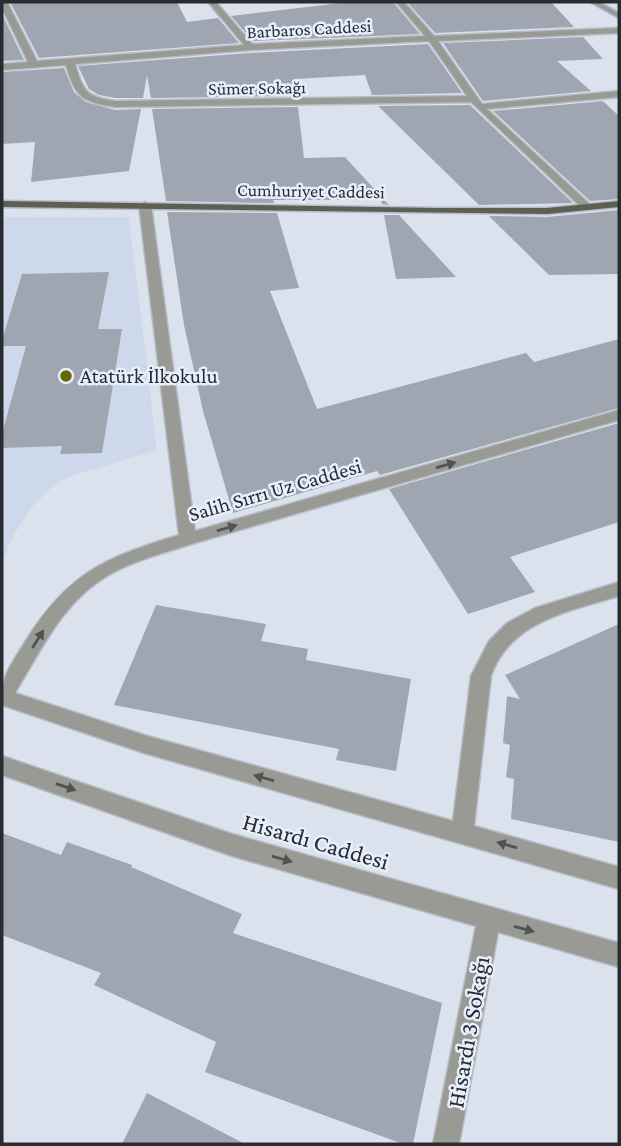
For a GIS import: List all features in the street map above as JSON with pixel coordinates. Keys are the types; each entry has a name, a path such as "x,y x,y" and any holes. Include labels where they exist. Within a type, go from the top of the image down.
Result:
{"main road":[{"name":"Cumhuriyet Caddesi","path":"2,204 547,211 619,204"}],"street":[{"path":"3,2 33,64"},
{"path":"212,2 250,47"},
{"path":"400,2 432,39 475,103 588,208"},
{"path":"594,2 619,16"},
{"name":"Barbaros Caddesi","path":"2,67 250,47 619,30"},
{"name":"Sümer Sokağı","path":"70,61 77,90 84,97 115,104 475,103"},
{"path":"475,103 619,94"},
{"path":"145,205 188,539"},
{"name":"Salih Sırrı Uz Caddesi","path":"2,697 58,608 79,587 101,571 125,560 188,539 619,415"},
{"path":"462,832 481,676 489,654 503,637 521,624 619,589"},
{"path":"2,697 144,744 619,878"},
{"name":"Hisardı Caddesi","path":"2,765 232,845 619,955"},
{"name":"Hisardı 3 Sokağı","path":"446,1144 489,919"}],"shaded area":[{"path":"2,217 129,217 157,450 68,477 52,487 31,508 13,536 2,562"}],"building":[{"path":"10,2 177,2 187,22 218,18 239,43 39,58"},
{"path":"350,2 393,2 420,34 253,41 231,16"},
{"path":"407,2 551,2 574,27 435,33"},
{"path":"2,14 24,60 2,61"},
{"path":"583,37 603,59 557,61 591,91 483,101 443,43"},
{"path":"428,44 462,93 372,95 365,75 295,79 297,96 151,98 147,75 143,98 115,98 99,95 89,89 78,66 250,53"},
{"path":"64,68 74,92 86,102 115,110 141,109 129,171 31,182 35,142 2,144 2,72"},
{"path":"603,101 619,116 619,199 590,201 493,111"},
{"path":"470,105 573,203 479,205 378,106"},
{"path":"298,107 304,158 345,157 389,205 382,204 381,200 273,200 274,203 166,201 152,109"},
{"path":"619,210 619,274 549,275 489,216 547,217"},
{"path":"167,212 277,213 299,288 270,291 317,409 526,353 534,362 619,339 619,408 380,475 377,471 233,513 203,411 184,325"},
{"path":"384,215 399,215 456,277 396,279"},
{"name":"Atatürk İlkokulu","path":"109,272 98,329 122,329 102,453 60,454 62,446 2,448 2,434 26,346 2,346 2,340 22,274"},
{"path":"619,423 619,522 510,557 535,592 468,614 389,489"},
{"path":"156,605 266,624 261,641 308,649 306,660 411,679 396,771 336,760 339,749 114,705"},
{"path":"619,624 619,842 511,819 514,779 506,777 510,745 503,743 507,696 520,699 505,675"},
{"path":"2,833 61,855 67,842 132,865 131,867 242,914 233,933 442,1003 413,1144 403,1144 205,1072 216,1042 94,985 101,973 2,935"},
{"path":"147,1093 245,1144 122,1144"}],"place":[{"name":"Atatürk İlkokulu","path":"66,376"}]}
